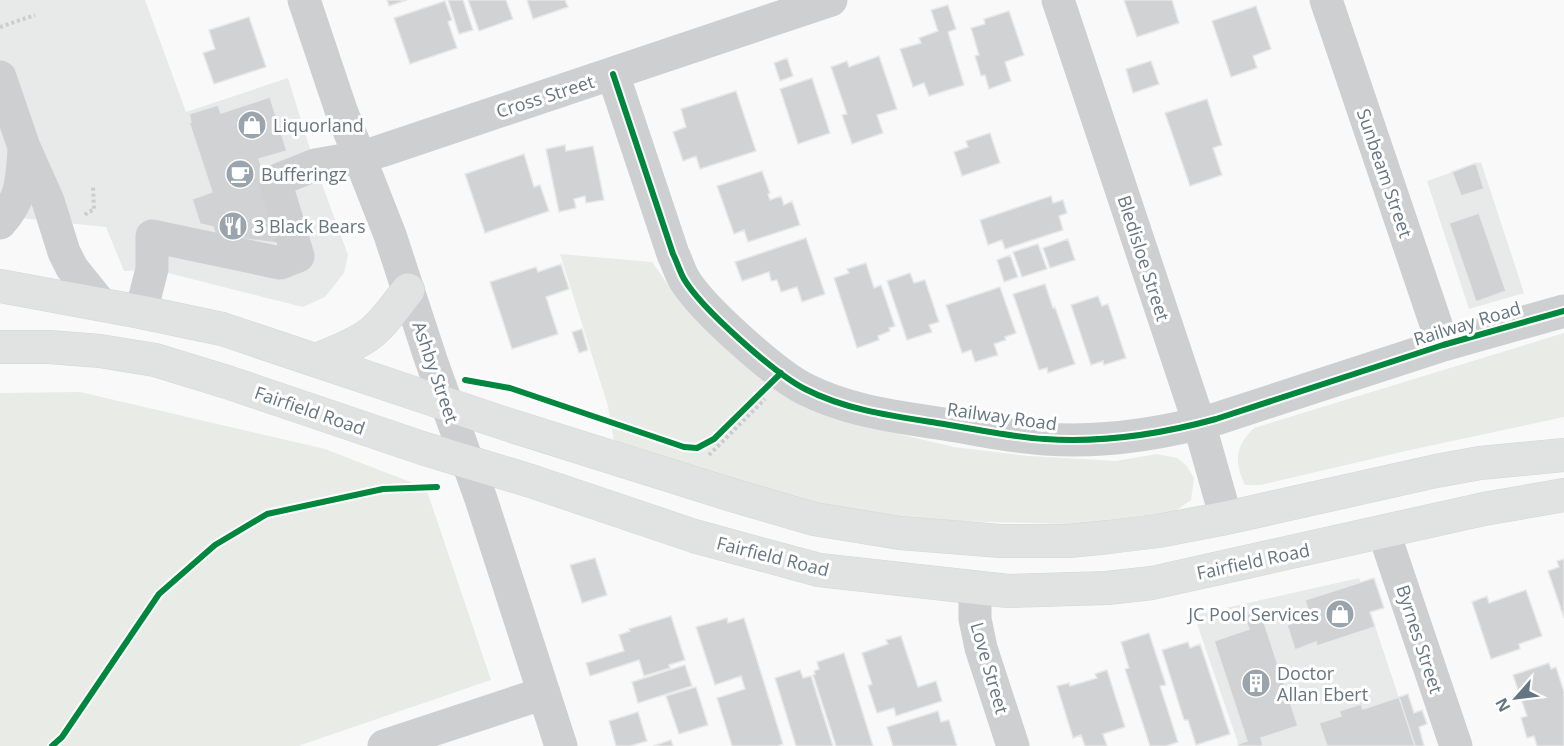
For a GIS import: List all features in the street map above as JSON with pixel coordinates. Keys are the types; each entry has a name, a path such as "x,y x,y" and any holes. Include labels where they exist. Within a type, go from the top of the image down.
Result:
{"main road":[{"path":"0,286 222,329 526,430 814,519 900,533 1002,541 1069,541 1158,531 1436,471 1480,463 1564,455"},
{"path":"317,360 350,346 370,334 385,320 408,290"},
{"name":"Fairfield Road","path":"0,347 49,347 100,351 155,360 694,536 819,570 975,589 1058,590 1152,583 1484,509 1564,495"}],"street":[{"name":"Ashby Street","path":"304,0 341,110 390,235 468,462 561,746"},
{"name":"Cross Street","path":"141,312 152,269 152,236 280,263 298,256 275,181 315,165 361,157 613,74 791,6 831,0"},
{"name":"Bledisloe Street","path":"1058,0 1199,423 1226,518"},
{"name":"Sunbeam Street","path":"1326,0 1443,345"},
{"name":"Railway Road","path":"613,74 684,280 776,384 804,389 877,414 1044,439 1082,440 1143,435 1199,423 1443,345 1564,311"},
{"path":"0,77 24,147 48,201 64,252 72,268 101,304"},
{"path":"0,223 13,208 20,190 24,147"},
{"name":"Byrnes Street","path":"1384,533 1456,746"},
{"name":"Love Street","path":"975,589 975,619 981,648 1013,746"},
{"path":"384,746 544,693"}],"path":[{"path":"0,27 35,15"},
{"path":"88,212 94,210 93,185"},
{"path":"714,440 776,384"},
{"path":"708,456 776,384"}],"shaded area":[{"path":"0,0 145,0 186,112 288,78 315,165 348,255 344,273 325,297 303,307 152,269 124,271 106,227 0,216"},
{"path":"1481,162 1524,293 1469,309 1427,181"},
{"path":"560,254 652,262 683,306 759,375 860,425 954,447 1029,456 1116,461 1157,454 1177,458 1186,465 1194,478 1191,500 1174,512 1101,525 960,521 875,514 809,503 614,441 608,406"},
{"path":"1564,333 1564,417 1260,485 1245,485 1241,477 1238,455 1243,441 1254,428"},
{"path":"80,392 325,449 426,488 491,680 298,746 0,746 0,393"},
{"path":"1359,578 1415,746 1239,746 1194,615"}],"building":[{"path":"387,0 407,0 389,6"},
{"path":"448,0 463,0 473,30 459,34"},
{"path":"468,0 506,0 513,19 479,31"},
{"path":"527,0 565,0 568,7 533,19"},
{"path":"1124,0 1172,0 1179,23 1137,37"},
{"path":"445,1 452,20 448,22 457,48 410,64 394,18"},
{"path":"948,5 956,29 948,32 964,85 929,96 924,83 913,87 900,49 921,43 919,38 938,31 931,10"},
{"path":"1256,6 1271,49 1253,56 1257,68 1231,77 1212,21"},
{"path":"1009,11 1024,55 1005,62 1011,81 989,89 985,75 981,76 975,56 979,55 971,28 985,24 984,19"},
{"path":"249,17 266,67 214,84 203,53 215,49 209,30"},
{"path":"879,56 897,109 877,115 883,133 852,144 842,115 847,114 831,67 847,61 849,67"},
{"path":"787,58 793,76 780,81 774,63"},
{"path":"1151,61 1159,84 1133,93 1126,69"},
{"path":"812,78 830,133 798,144 780,89"},
{"path":"736,91 756,151 700,169 696,156 683,161 673,132 686,127 681,109"},
{"path":"270,97 287,151 259,159 287,244 216,236 213,227 200,224 192,199 212,192 189,122 191,122 189,114 218,105 221,113"},
{"path":"1207,99 1222,145 1213,148 1222,175 1190,186 1165,113"},
{"path":"990,133 1000,163 962,176 954,152 968,147 966,141"},
{"path":"565,145 566,151 593,146 604,200 586,203 585,196 574,199 576,208 559,212 546,149"},
{"path":"524,154 534,187 540,185 549,211 485,233 465,174"},
{"path":"1476,163 1484,189 1461,196 1452,172"},
{"path":"762,171 770,193 768,194 770,200 781,196 784,205 792,201 800,225 748,242 744,230 734,234 717,186"},
{"path":"1051,196 1053,203 1063,200 1067,213 1059,216 1063,230 1005,249 1002,240 988,245 980,220"},
{"path":"1479,213 1506,291 1476,302 1449,223"},
{"path":"806,238 825,294 802,302 797,287 781,292 777,280 771,281 769,272 742,281 735,262"},
{"path":"1068,239 1075,260 1050,268 1043,248"},
{"path":"1038,244 1047,269 1022,277 1013,252"},
{"path":"1010,255 1018,277 1004,282 997,260"},
{"path":"866,263 874,288 881,285 895,326 878,336 879,340 857,348 834,278 849,273 847,269"},
{"path":"561,264 569,289 546,297 558,334 512,349 490,282 536,267 538,272"},
{"path":"910,273 914,283 925,280 939,322 929,325 932,332 907,340 887,281"},
{"path":"1045,284 1075,364 1048,373 1047,368 1039,370 1013,294"},
{"path":"1000,287 1016,333 994,344 998,355 975,362 971,350 962,353 946,305"},
{"path":"1098,296 1102,306 1108,304 1126,358 1104,365 1103,361 1091,365 1071,305"},
{"path":"582,329 588,350 579,353 572,332"},
{"path":"595,558 607,595 582,603 570,565"},
{"path":"1564,559 1564,618 1548,571 1559,567 1557,561"},
{"path":"1374,578 1384,608 1370,612 1375,627 1317,646 1316,642 1295,650 1287,625 1310,617 1305,600"},
{"path":"1526,590 1542,636 1519,644 1520,649 1491,659 1472,602 1487,596 1489,603"},
{"name":"Doctor Allan Ebert","path":"1260,610 1298,726 1261,738 1263,746 1239,746 1238,744 1247,741 1214,641 1249,629 1244,615"},
{"path":"671,616 685,660 669,665 670,668 644,676 639,660 590,676 586,663 624,651 619,635 630,631 629,629"},
{"path":"727,618 728,623 744,618 783,744 732,746 717,698 745,689 741,676 715,685 696,627"},
{"path":"1149,633 1166,685 1160,686 1178,742 1166,746 1150,746 1125,669 1129,668 1121,642"},
{"path":"901,636 918,687 936,681 942,701 896,716 894,708 877,713 868,686 872,684 862,653 888,644 886,640"},
{"path":"1188,642 1190,648 1200,644 1230,734 1196,745 1188,720 1184,720 1162,650"},
{"path":"844,653 873,746 836,746 813,675 814,671 819,669 817,662"},
{"path":"1549,663 1551,669 1556,667 1564,692 1564,746 1537,746 1534,736 1527,738 1521,718 1527,716 1513,675"},
{"path":"685,665 692,686 638,703 632,682"},
{"path":"800,670 803,678 811,676 833,746 796,746 775,678"},
{"path":"1107,670 1125,727 1103,734 1107,746 1085,746 1081,735 1073,738 1057,686 1069,683 1070,686 1097,678 1095,674"},
{"path":"696,687 708,725 679,734 666,696"},
{"path":"1408,694 1414,713 1422,710 1427,724 1419,727 1424,746 1415,746 1399,697"},
{"path":"1399,697 1415,746 1327,746 1319,723 1341,716 1339,711 1361,704 1363,709"},
{"path":"938,711 941,722 949,720 957,746 893,746 887,727"},
{"path":"638,712 647,741 630,746 616,746 609,721"},
{"path":"671,740 673,746 653,746"}],"cycle path":[{"path":"613,74 673,254 684,279 722,323 776,370 805,389 853,407 903,418 1031,438 1088,440 1131,436 1216,419 1443,345 1564,311"},
{"path":"465,380 510,388 684,447 697,448 714,439 781,373"},
{"path":"52,746 62,737 159,594 215,545 267,514 383,489 437,487"}],"place":[{"name":"Liquorland","path":"252,125"},
{"name":"Bufferingz","path":"240,174"},
{"name":"3 Black Bears","path":"233,226"},
{"name":"JC Pool Services","path":"1340,614"},
{"name":"Doctor Allan Ebert","path":"1256,683"}]}
